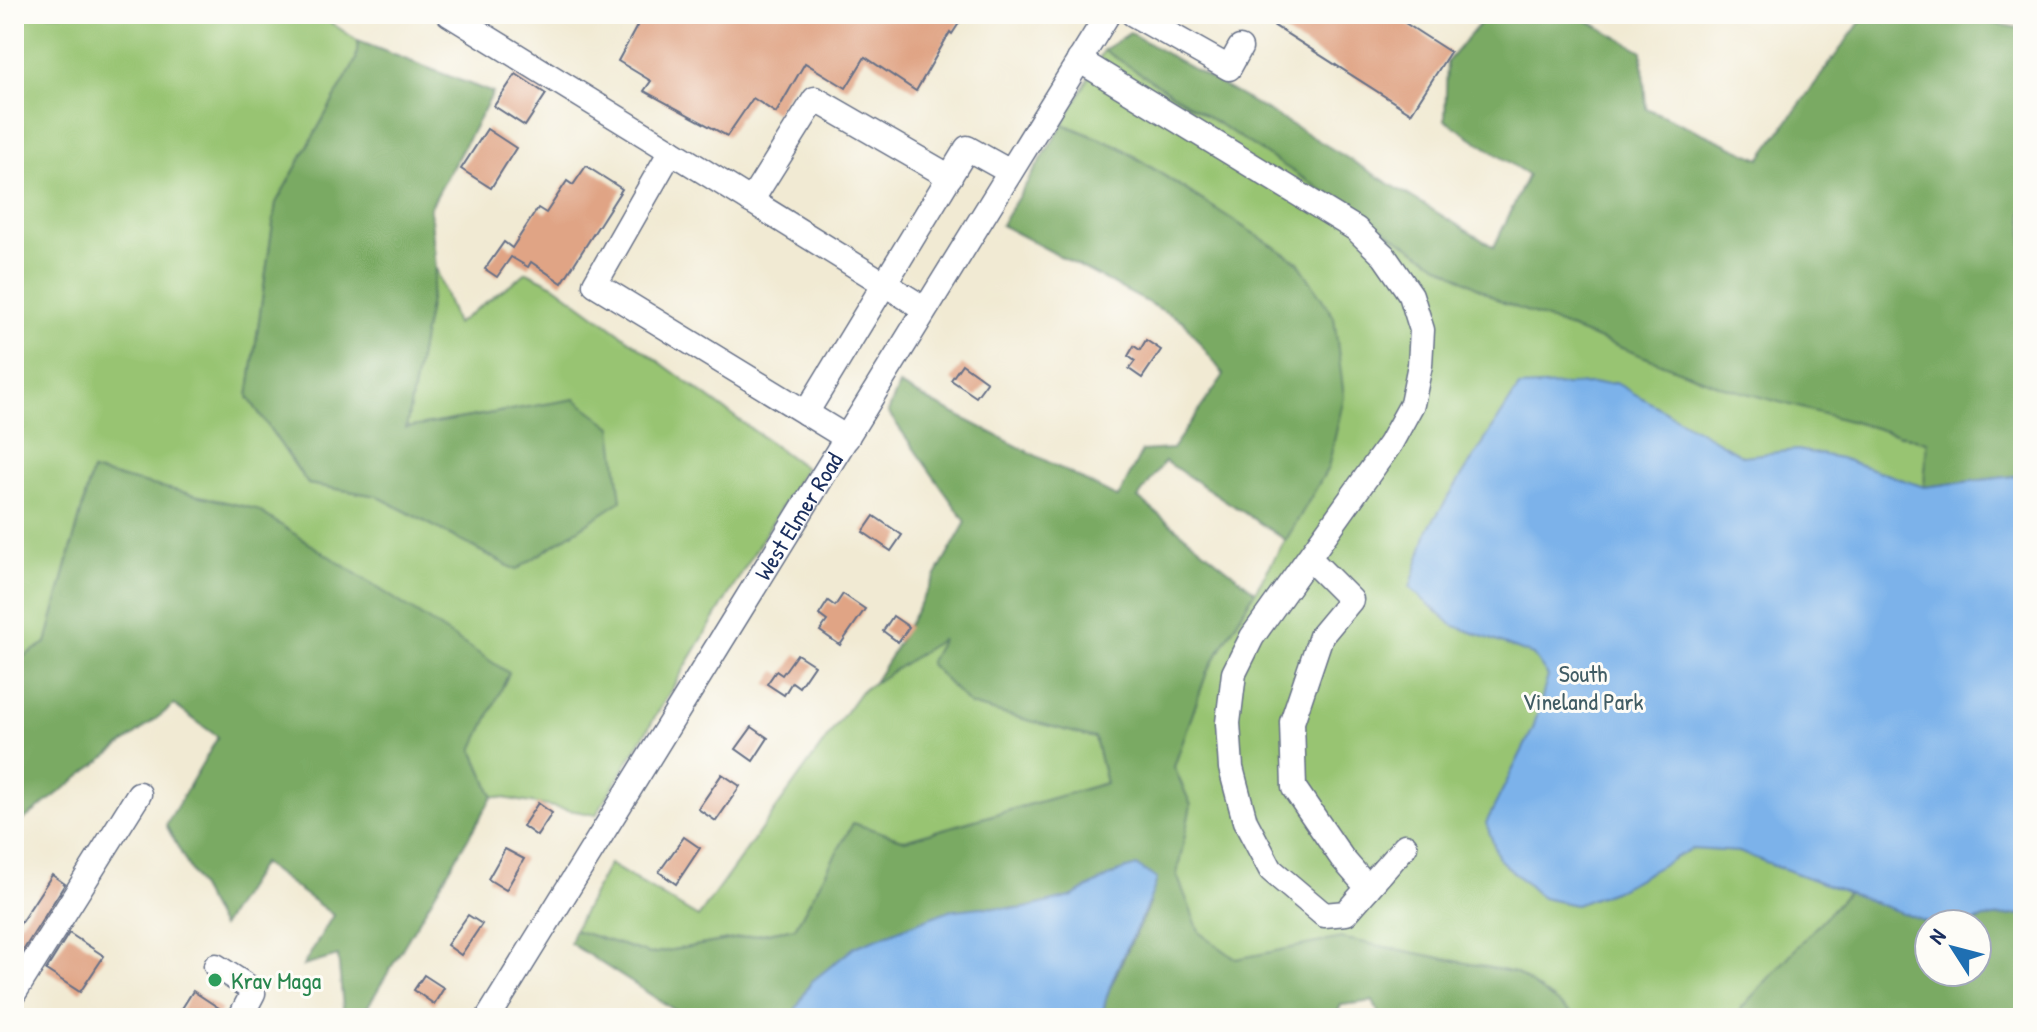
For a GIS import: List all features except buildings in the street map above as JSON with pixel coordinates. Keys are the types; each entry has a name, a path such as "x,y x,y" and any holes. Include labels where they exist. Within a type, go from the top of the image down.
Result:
{"street":[{"path":"449,14 925,309"},
{"name":"West Elmer Road","path":"488,1018 1108,14"},
{"path":"1133,14 1162,21 1229,68 1240,48"},
{"path":"1079,60 1356,229 1384,256 1411,295 1422,330 1420,365 1412,404 1390,444 1252,637 1234,673 1228,723 1231,768 1245,821 1271,870 1324,915 1346,913 1405,846"},
{"path":"751,201 815,99 950,177"},
{"path":"806,413 967,148 1010,172"},
{"path":"671,151 595,284 847,438"},
{"path":"1309,558 1351,600 1321,636 1292,722 1294,788 1342,858 1368,888"},
{"path":"14,993 139,794"},
{"path":"216,966 253,993 240,1018"}],"green space":[{"path":"14,14 318,14 358,41 356,60 276,203 248,397 308,484 377,496 516,570 575,399 406,428 436,268 456,324 527,272 554,285 805,468 596,815 493,796 473,750 92,471 46,643 14,662"},
{"path":"1488,14 1576,14 1642,51 1646,108 1760,159 1866,14 1950,14 2023,29 2023,475 1924,487 1927,442 1720,386 1502,302 1429,259 1104,50 1130,33 1301,130 1494,247 1528,175 1445,120 1447,62"},
{"path":"358,41 493,93 430,208 436,268 406,428 575,399 612,427 621,501 516,570 377,496 308,484 248,397 276,203 356,60"},
{"name":"South Vineland Park","path":"1104,50 1429,259 1502,302 1721,386 1927,442 2023,448 2023,1018 1381,1018 1373,1001 1341,1005 1335,1018 1102,1018 1174,767 1207,672 1328,468 1298,262 1120,147 1063,124"},
{"path":"1063,124 1119,147 1298,262 1334,317 1344,397 1328,468 1286,540 1165,461 1138,498 1255,591 1207,672 1174,767 1191,805 1177,875 1200,933 1236,959 1341,938 1516,973 1578,1018 1381,1018 1373,1001 1341,1005 1335,1018 1102,1018 1106,996 1150,903 1120,871 1071,897 1021,909 982,907 811,982 791,1018 677,1018 679,1013 570,943 574,930 650,954 795,928 853,823 905,840 1106,783 1095,738 970,705 929,663 942,639 873,684 966,522 888,412 899,385 1118,498 1142,451 1172,449 1224,375 1183,321 1001,225"},
{"path":"92,471 256,509 509,673 473,750 493,796 361,1018 344,1018 338,956 303,966 333,915 262,863 221,927 166,825 218,737 174,705 14,827 14,662 46,643"},
{"path":"943,638 970,705 1095,738 1106,783 904,840 853,824 795,928 650,954 574,930 609,864 698,917 861,691"},
{"path":"1848,892 1913,917 1913,988 1993,988 1993,917 2023,914 2023,1018 1739,1018 1742,1007"}],"water":[{"path":"1616,383 1743,456 1797,450 1840,458 1924,487 2023,475 2023,914 1993,917 1993,908 1913,908 1913,917 1739,852 1691,849 1619,889 1575,905 1542,898 1499,859 1486,823 1533,729 1548,676 1533,655 1452,625 1410,588 1428,529 1519,387"},
{"path":"1137,866 1157,879 1112,982 1102,1018 791,1018 811,982 855,947 947,911 982,907 1021,909 1071,897 1120,871"}],"place":[{"name":"Krav Maga","path":"215,980"}]}
